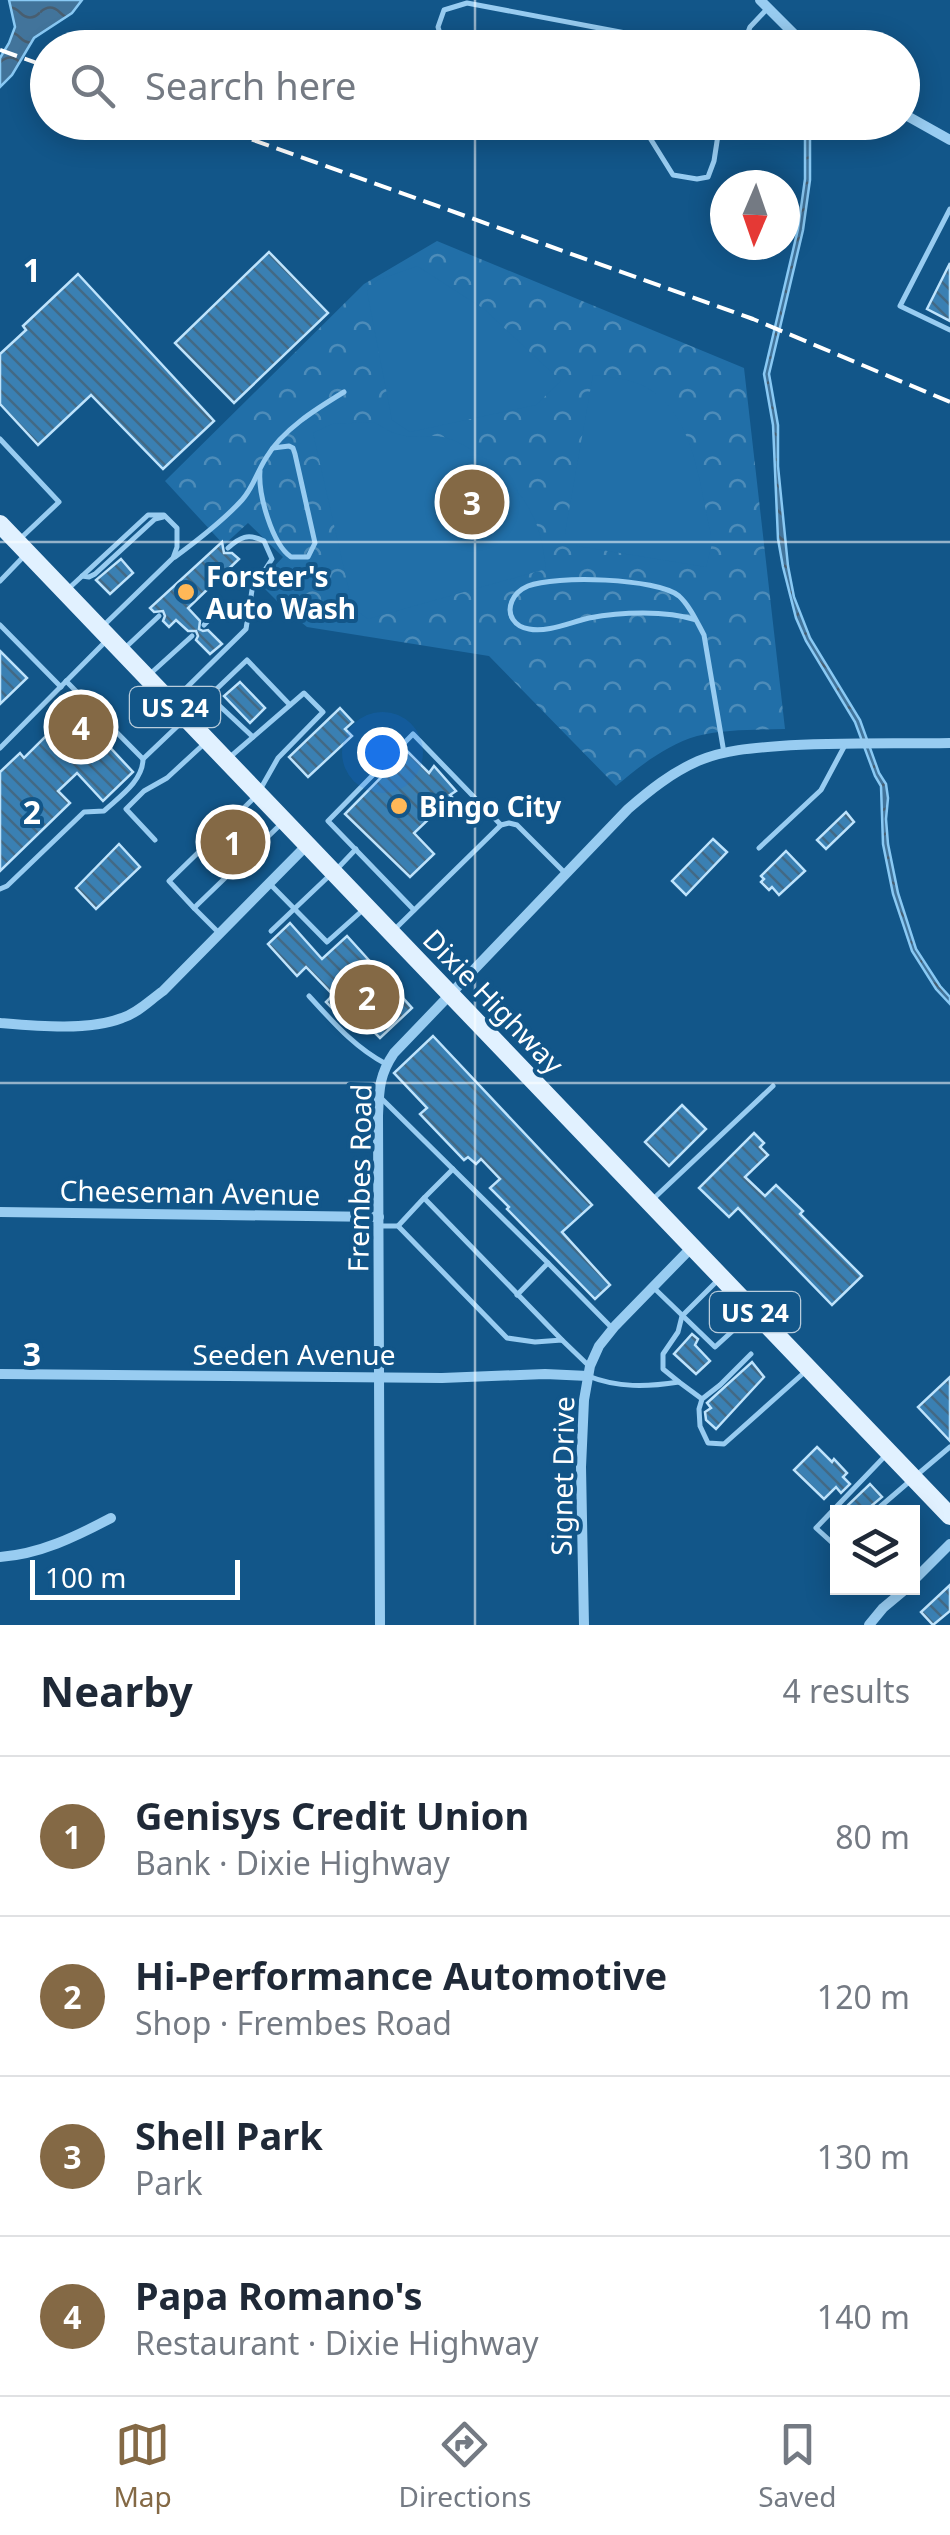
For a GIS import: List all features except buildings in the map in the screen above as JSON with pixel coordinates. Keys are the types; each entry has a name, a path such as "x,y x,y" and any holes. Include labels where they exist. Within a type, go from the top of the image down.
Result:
{"main road":[{"name":"Dixie Highway","path":"0,524 950,1516"}],"street":[{"path":"764,4 790,30"},
{"path":"920,122 950,140"},
{"name":"Frembes Road","path":"380,1625 379,1096 386,1064 565,874 656,784 699,760 742,749 950,744"},
{"path":"0,1023 79,1024 124,1018 163,991 307,845"},
{"name":"Cheeseman Avenue","path":"0,1212 379,1221"},
{"name":"Signet Drive","path":"584,1625 581,1467 589,1371 599,1346 613,1329 692,1247"},
{"name":"Seeden Avenue","path":"0,1374 442,1378 589,1371"},
{"path":"0,1557 19,1556 68,1540 111,1518"},
{"path":"920,1574 950,1544"},
{"path":"869,1625 898,1595"}],"lane":[{"path":"439,30 444,10 467,4 608,30"},
{"path":"749,30 764,4"},
{"path":"651,140 673,175 697,179 708,177 717,140"},
{"path":"950,210 900,306 950,330"},
{"path":"0,748 110,639 173,558 246,497 274,448 302,420 344,392"},
{"path":"0,439 59,502 0,581"},
{"path":"260,471 260,490 279,546 291,557 308,556 315,543 314,533 295,454 289,446 274,448"},
{"path":"65,592 148,515 166,516 177,528 173,558"},
{"path":"171,703 246,630 252,590 270,565 272,553 264,541 253,536 241,537 228,548"},
{"path":"696,620 678,614 619,614 528,630 518,626 510,610 520,589 540,581 598,579 677,595 696,620 704,635 724,753"},
{"path":"204,625 224,606 232,604 242,606 249,615"},
{"path":"110,639 159,616"},
{"path":"0,625 143,759 144,766 138,778 104,812 84,812 0,889"},
{"path":"146,677 192,636"},
{"path":"143,759 247,660 290,706"},
{"path":"219,933 168,881 258,794 278,758 324,712 304,693 226,761"},
{"path":"209,696 253,738"},
{"path":"414,910 328,821 413,734 502,824"},
{"path":"155,840 126,809 207,740"},
{"path":"759,848 820,790 845,744"},
{"path":"194,908 284,821"},
{"path":"391,933 502,824 517,826 565,874"},
{"path":"271,931 356,850"},
{"path":"269,883 327,942 366,907"},
{"path":"309,996 348,1039 386,1064"},
{"path":"649,1203 773,1086"},
{"path":"379,1096 613,1329"},
{"path":"398,1226 453,1170"},
{"path":"424,1198 589,1371 604,1382 645,1387 678,1382"},
{"path":"379,1221 398,1226 507,1338 562,1340"},
{"path":"517,1295 548,1263"},
{"path":"702,1399 663,1369 662,1363 682,1316 721,1277"},
{"path":"654,1288 715,1348 754,1312"},
{"path":"750,1354 702,1399 699,1416 708,1443 724,1444 809,1368"},
{"path":"882,1505 950,1447"},
{"path":"838,1505 890,1452"},
{"path":"830,1514 816,1528 830,1541"}],"green space":[{"path":"437,241 744,368 785,729 697,736 664,751 616,786 489,656 307,627 259,583 283,557 248,523 224,545 165,481 364,284"},
{"path":"417,266 484,309 561,381 536,405 410,432 392,420 367,291 378,280"},
{"path":"593,375 639,384 658,395 683,429 698,471 711,535 706,567 577,546 565,533"},
{"path":"373,422 398,434 447,438 488,461 530,510 540,534 546,569 368,619 353,608 313,433 332,424"}],"water":[{"path":"9,0 82,0 72,13 46,30 30,30 30,45 0,87 0,58 15,27"},
{"path":"805,140 810,140 810,180 800,243"},
{"path":"791,260 796,260 769,374 778,425 778,466 794,597 810,638 860,720 886,784 888,844 898,893 916,949 950,997 950,1004 912,951 893,894 883,844 881,786 855,722 796,618 778,539 773,425 764,374"}],"railway":[{"path":"0,50 30,61"},
{"path":"253,140 753,319 950,402"}],"place":[{"name":"Shell Park","path":"472,502"},
{"name":"Forster's Auto Wash","path":"186,592"},
{"name":"Papa Romano's","path":"81,727"},
{"name":"Bingo City","path":"399,806"},
{"name":"Genisys Credit Union","path":"233,842"},
{"name":"Hi-Performance Automotive","path":"367,997"}]}
